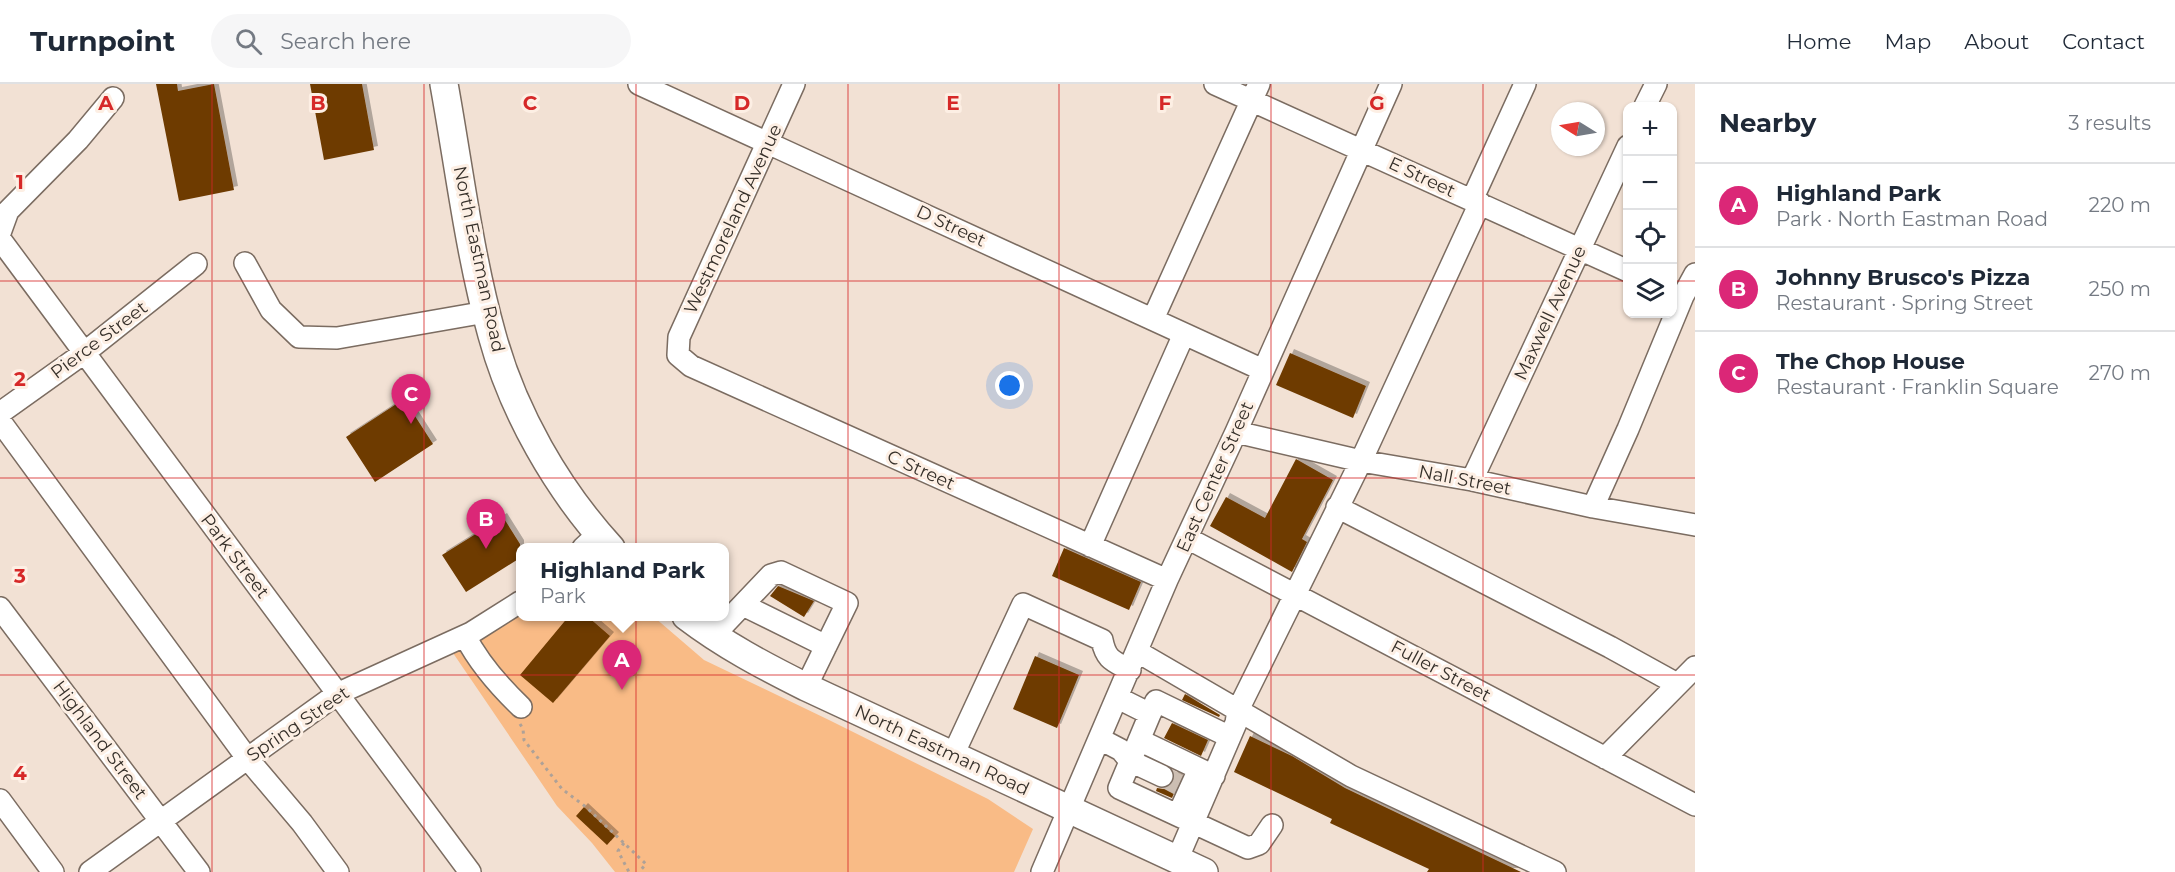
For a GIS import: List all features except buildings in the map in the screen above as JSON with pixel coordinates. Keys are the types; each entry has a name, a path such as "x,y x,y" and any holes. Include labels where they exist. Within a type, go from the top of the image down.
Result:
{"main road":[{"name":"North Eastman Road","path":"444,84 486,312 500,361 530,432 597,543"},
{"name":"North Eastman Road","path":"693,621 751,659 806,687 1204,872"}],"street":[{"name":"D Street","path":"639,84 1263,370"},
{"name":"Westmoreland Avenue","path":"678,355 679,337 794,84"},
{"name":"E Street","path":"1215,84 1256,92 1361,149 1623,269"},
{"name":"East Center Street","path":"1042,872 1167,580 1236,432 1391,84"},
{"path":"1647,102 1656,84"},
{"path":"1177,860 1181,799 1206,772 1230,737 1238,710 1361,460 1476,202 1520,86"},
{"path":"1153,319 1256,92"},
{"path":"0,233 8,211 78,140 113,98"},
{"name":"Maxwell Avenue","path":"1472,480 1623,156"},
{"name":"Park Street","path":"0,238 470,872"},
{"path":"244,263 271,310 299,337 337,338 486,312"},
{"name":"Pierce Street","path":"0,413 84,353 196,264"},
{"path":"1593,507 1683,296 1695,274"},
{"path":"1090,546 1184,334"},
{"name":"C Street","path":"678,355 692,366 1167,580"},
{"path":"0,421 247,758 295,814 338,872"},
{"name":"Nall Street","path":"1236,432 1361,460 1472,480 1593,507 1695,525"},
{"path":"1337,507 1610,647 1677,684"},
{"name":"Fuller Street","path":"1187,538 1695,805"},
{"path":"729,619 771,575 781,572 848,603 806,687"},
{"name":"Spring Street","path":"90,872 338,694 465,636 516,604"},
{"path":"743,604 826,646"},
{"path":"953,755 1023,604 1102,640 1104,652 1108,658 1134,661 1238,710 1351,776 1555,872"},
{"name":"Highland Street","path":"0,608 199,872"},
{"path":"713,636 727,621"},
{"path":"465,636 482,663 516,703"},
{"path":"1605,758 1695,667"},
{"path":"1118,698 1150,714"},
{"path":"1181,799 1119,788 1156,701 1230,737"},
{"path":"1100,739 1121,750 1126,770 1181,799 1248,848 1259,844 1272,825"},
{"path":"1139,740 1206,772"},
{"path":"1181,799 1206,772"},
{"path":"0,800 53,872"}],"path":[{"path":"516,703 506,703 523,729 524,740 562,789 586,807 646,864 639,872"},
{"path":"624,843 618,851 629,872"}],"shaded area":[{"path":"516,614 516,621 659,621 704,660 988,799 1033,829 1014,872 615,872 592,843 557,806 453,653"}],"tunnel":[{"path":"1162,776 1179,785"}],"place":[{"name":"The Chop House","path":"411,424"},
{"name":"Johnny Brusco's Pizza","path":"486,549"},
{"name":"Highland Park","path":"622,690"}]}
